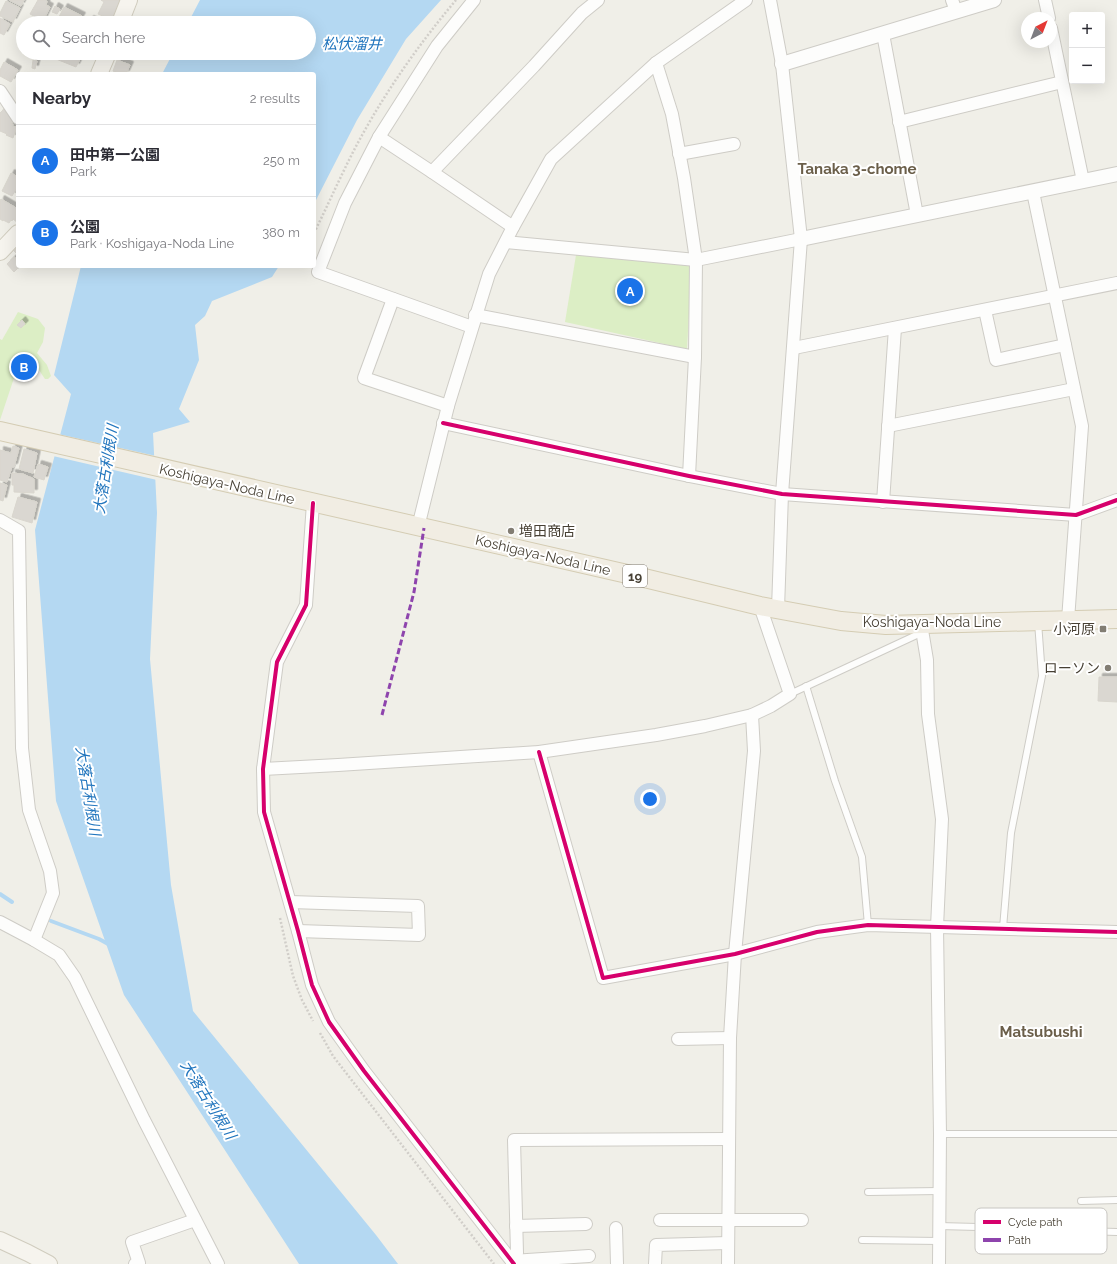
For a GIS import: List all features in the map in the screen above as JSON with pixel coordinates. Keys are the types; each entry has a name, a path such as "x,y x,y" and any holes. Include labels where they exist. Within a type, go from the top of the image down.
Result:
{"main road":[{"path":"123,16 129,0"},
{"path":"100,72 105,60"},
{"path":"0,252 16,235"},
{"name":"Koshigaya-Noda Line","path":"0,431 636,576 760,606 841,621 922,628 1038,621 1117,619"},
{"path":"0,1240 49,1264"}],"street":[{"path":"472,327 318,272 345,202 379,137 437,46 474,0"},
{"path":"432,172 534,66 582,13 598,0"},
{"path":"418,527 443,423 475,315 489,274 551,159 656,63 746,0"},
{"path":"770,0 782,64 801,239 782,494 778,610"},
{"path":"782,64 883,34 954,6 994,0"},
{"path":"1045,0 1048,12"},
{"path":"883,34 917,215"},
{"path":"1055,48 1083,181"},
{"path":"656,63 672,114 696,260 695,357 689,476"},
{"path":"899,122 1062,82"},
{"path":"0,91 16,115"},
{"path":"379,137 513,227"},
{"path":"679,154 734,144"},
{"path":"506,242 696,260 1117,174"},
{"path":"1033,192 1082,426 1068,620"},
{"path":"794,348 1117,284"},
{"path":"393,299 364,378 448,406"},
{"path":"985,310 996,360 1064,345"},
{"path":"475,315 695,357"},
{"path":"883,502 895,328"},
{"path":"888,426 1074,389"},
{"path":"443,423 689,476 782,494 1076,515 1117,500"},
{"path":"313,503 306,605 277,662 262,769 264,812 312,985 329,1022 364,1071 513,1262"},
{"path":"0,520 19,531 22,748 29,810 50,871 53,893 34,940"},
{"path":"262,769 539,752 656,735 752,715 772,706 790,694 760,606"},
{"path":"922,628 927,660 928,714 942,820 937,928 940,1134 939,1264"},
{"path":"728,1264 730,1038 735,954 754,750 752,715"},
{"path":"539,752 603,978 735,954 817,932 868,925 1117,932"},
{"path":"290,902 418,906 419,935 298,931"},
{"path":"0,922 34,940 59,956 75,978 144,1120 218,1264"},
{"path":"678,1039 730,1038"},
{"path":"513,1262 517,1254 514,1140 729,1139"},
{"path":"135,1264 139,1263 132,1242 195,1220"},
{"path":"660,1220 802,1220"},
{"path":"516,1226 586,1224"},
{"path":"616,1228 617,1264"},
{"path":"655,1264 656,1245 728,1244"},
{"path":"513,1262 589,1256"}],"lane":[{"path":"1003,928 1011,833 1042,676 1038,621"},
{"path":"790,694 922,628"},
{"path":"806,686 835,781 862,857 868,925"},
{"path":"940,1134 1117,1134"},
{"path":"868,1192 939,1191"},
{"path":"1081,1201 1117,1200"},
{"path":"939,1226 975,1227"},
{"path":"1107,1232 1117,1232"},
{"path":"862,1240 939,1241"}],"green space":[{"path":"577,249 692,260 687,349 565,322"},
{"path":"18,312 38,319 45,328 43,342 37,353 47,365 51,376 48,379 45,379 39,370 30,369 14,378 0,420 0,339 2,340"}],"water":[{"name":"松伏溜井","path":"200,0 441,0 406,39 357,120 316,200 316,72 163,72 169,60 316,60 316,16 192,16"},
{"name":"大落古利根川","path":"81,268 278,268 272,277 212,301 205,316 195,325 199,360 179,409 190,422 153,433 157,513 150,659 171,885 193,1011 398,1264 299,1264 124,995 56,801 35,530 71,394 54,375"}],"pier":[{"path":"58,434 156,456 157,480 53,456"}],"building":[{"path":"9,0 24,0 21,6"},
{"path":"38,0 47,1 46,5 50,7 46,16 34,16 30,14"},
{"path":"101,0 122,0 116,16 103,16 98,14 104,2"},
{"path":"6,1 20,8 13,22 0,16"},
{"path":"55,6 60,9 57,14 52,12"},
{"path":"64,7 82,16 60,16"},
{"path":"0,18 10,24 4,35 0,33"},
{"path":"33,60 37,61 35,69 32,68"},
{"path":"58,60 80,60 76,67"},
{"path":"117,60 130,65 127,72 113,71"},
{"path":"4,62 18,70 11,82 0,76 0,70"},
{"path":"4,109 13,122 11,124 13,124 12,126 16,127 13,138 0,131 0,113"},
{"path":"11,173 16,176 16,189 12,196 2,191"},
{"path":"1,199 16,208 16,221 13,219 9,223 0,219"},
{"path":"14,257 16,258 16,268 18,268 14,272 7,264"},
{"path":"22,320 25,324 21,328 17,325"},
{"path":"13,446 19,448 14,467 12,467 7,482 0,480 0,450 11,453"},
{"path":"24,449 37,453 33,473 19,469"},
{"path":"38,464 48,467 44,480 34,477"},
{"path":"12,473 23,474 34,479 34,493 14,492 14,485 12,485"},
{"path":"0,483 7,485 3,501 0,500"},
{"path":"18,497 37,502 32,523 12,517"},
{"path":"1099,677 1117,677 1117,702 1098,701"}],"waterway":[{"path":"0,894 12,902"},
{"path":"51,921 99,939 110,945"}],"marked path":[{"path":"382,715 414,592 424,528"}],"cycle path":[{"path":"443,423 689,476 782,494 1076,515 1117,500"},
{"path":"313,503 306,605 277,662 263,769 264,812 312,985 329,1022 364,1071 514,1264"},
{"path":"539,752 603,978 735,954 817,932 868,925 1117,932"}],"place":[{"name":"田中第一公園","path":"630,291"},
{"name":"公園","path":"24,367"},
{"name":"増田商店","path":"511,531"},
{"name":"小河原","path":"1103,629"},
{"name":"ローソン","path":"1108,668"}],"district":[{"name":"Tanaka 3-chome","path":"857,169"},
{"name":"Matsubushi","path":"1041,1032"}]}
